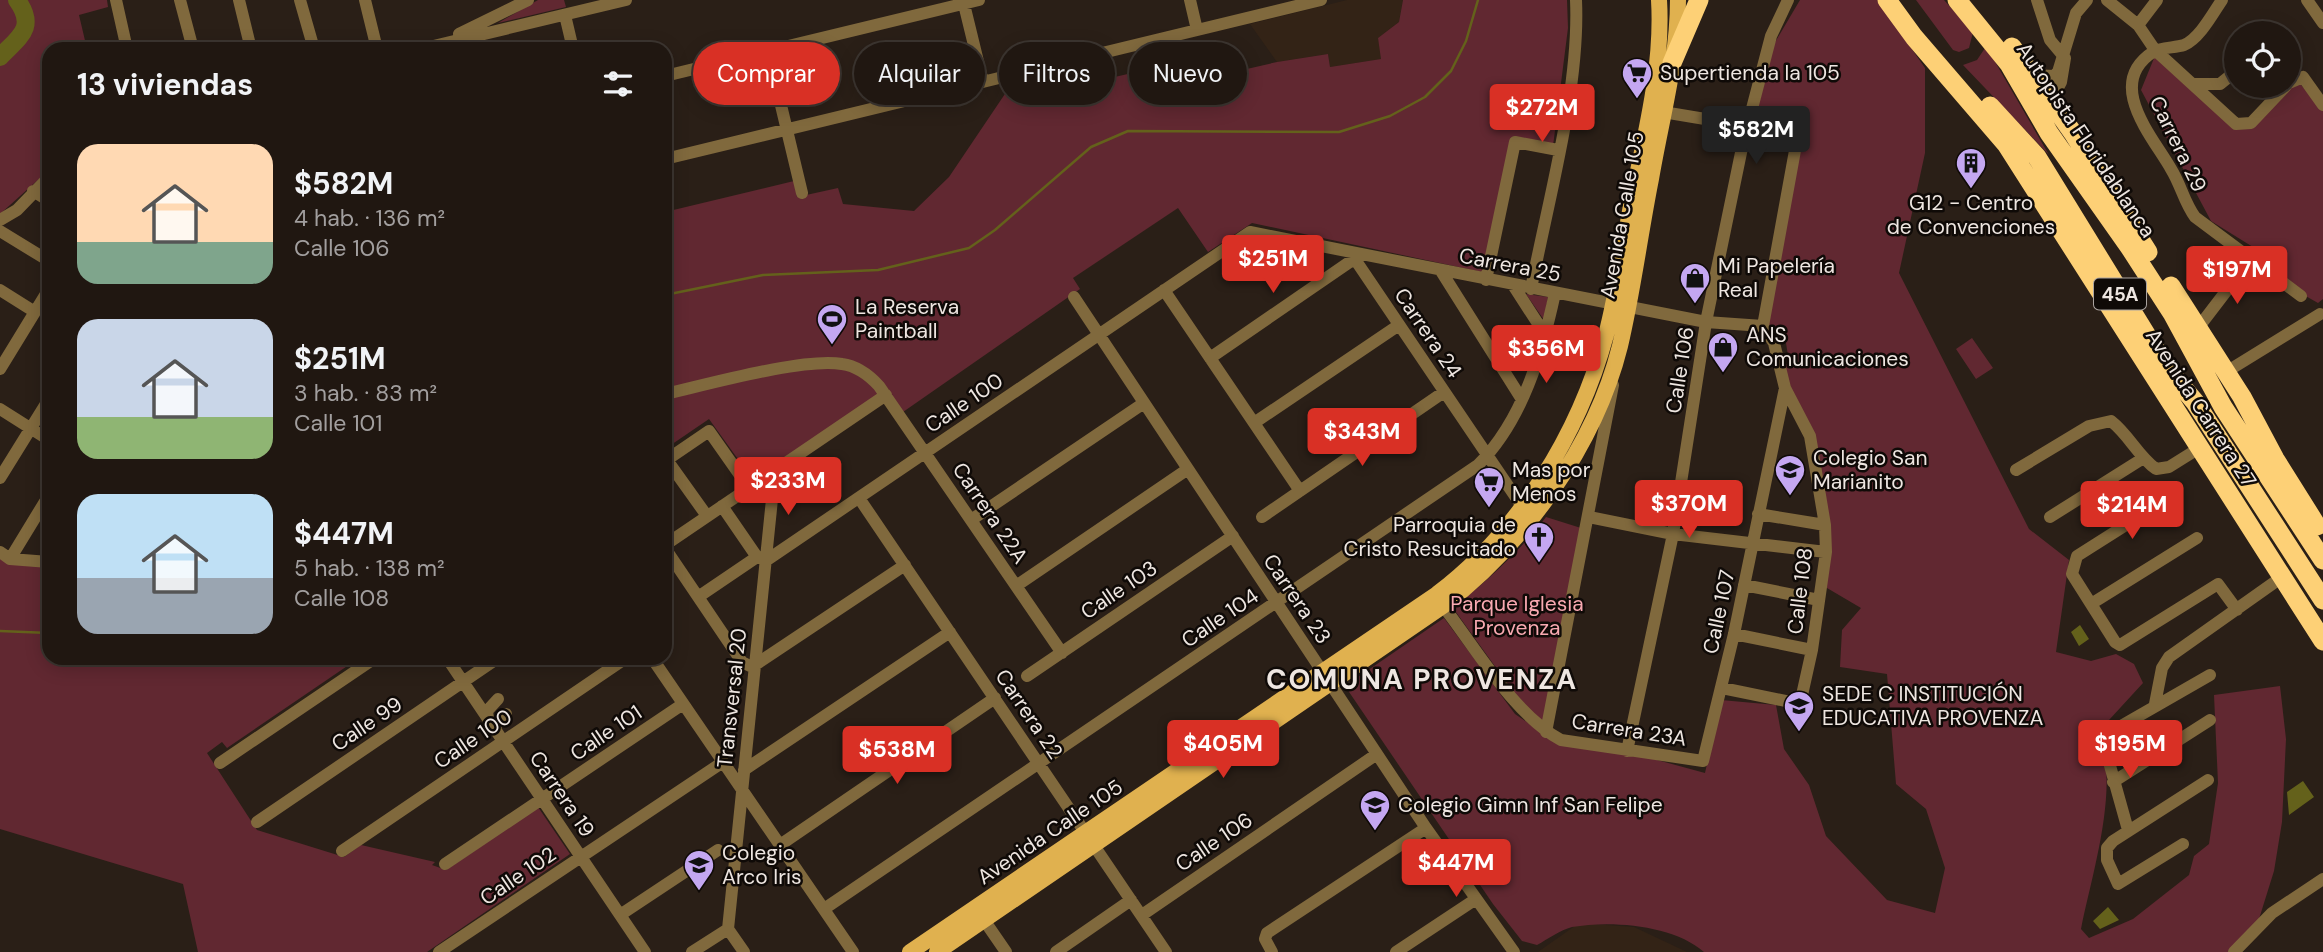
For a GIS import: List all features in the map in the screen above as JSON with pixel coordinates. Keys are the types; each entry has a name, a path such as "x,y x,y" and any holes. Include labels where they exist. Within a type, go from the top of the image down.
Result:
{"highway":[{"path":"1672,63 1699,0"},
{"name":"Avenida Carrera 27","path":"1887,0 1914,37 2006,144 2323,641"},
{"name":"45A","path":"1903,0 1933,43 2037,157 2168,370 2195,402 2323,600"},
{"name":"Autopista Floridablanca","path":"1957,0 2009,64 2049,132 2172,313 2222,407 2323,560"},
{"name":"Avenida Carrera 27","path":"1972,0 2032,75 2198,328 2285,477 2323,536"},
{"path":"2037,157 2074,251"},
{"path":"2101,206 2133,229"}],"main road":[{"name":"Avenida Calle 105","path":"909,952 1090,839 1327,678 1443,606 1507,548 1555,484 1591,420 1619,347 1619,305 1659,46 1659,0"},
{"name":"Avenida Calle 105","path":"1327,678 1459,576 1492,542 1553,459 1581,406 1619,305 1663,112 1672,63 1678,0"},
{"name":"Avenida Calle 105","path":"936,952 984,920 1090,839"}],"street":[{"path":"180,0 190,42"},
{"path":"239,0 249,42"},
{"path":"300,0 312,42"},
{"path":"365,0 375,42"},
{"path":"437,42 528,0"},
{"path":"446,42 572,9 626,0"},
{"path":"804,42 979,0"},
{"path":"1190,0 1197,30"},
{"path":"985,82 1321,0"},
{"path":"1531,289 1576,43 1576,0"},
{"name":"Calle 106","path":"1627,751 1674,534 1706,322 1747,126 1771,36 1788,0"},
{"path":"2037,0 2050,40 2065,58"},
{"path":"2050,102 2061,82 2076,13 2087,0"},
{"path":"2106,0 2137,26 2158,50 2236,124 2251,123 2274,98"},
{"path":"2137,26 2157,0"},
{"path":"2158,50 2188,43 2222,0"},
{"path":"116,1 125,42"},
{"path":"963,2 973,42"},
{"path":"2314,4 2323,23"},
{"path":"572,9 573,42"},
{"name":"Carrera 29","path":"2158,50 2141,65 2132,88 2133,103 2140,122 2171,167 2185,204 2195,217 2301,296"},
{"path":"2032,75 2054,76 2065,58"},
{"path":"672,74 693,69"},
{"path":"2301,77 2323,105"},
{"path":"2193,84 2220,84 2224,81"},
{"path":"781,105 802,193"},
{"path":"672,157 889,105"},
{"path":"1663,112 1747,126"},
{"path":"1486,280 1515,142 1558,150"},
{"path":"1744,143 1796,145 1763,326"},
{"path":"0,220 17,210 42,183"},
{"path":"33,191 42,197"},
{"path":"0,231 42,257"},
{"name":"Carrera 25","path":"1250,232 1352,255 1706,322 1763,326"},
{"name":"Calle 100","path":"698,597 859,498 1250,232"},
{"path":"1210,358 1352,255"},
{"name":"Carrera 24","path":"1352,255 1521,505"},
{"path":"2198,328 2250,260"},
{"path":"1441,271 1521,398"},
{"path":"1513,285 1546,335"},
{"path":"0,290 35,312"},
{"path":"1164,290 1300,491"},
{"name":"Calle 104","path":"824,909 1466,475 1487,456 1534,373 1555,293"},
{"name":"Carrera 23","path":"1074,297 1426,828 1514,952"},
{"path":"0,369 4,352 42,300"},
{"path":"2226,372 2320,314"},
{"path":"1254,423 1399,325"},
{"name":"Calle 108","path":"1722,688 1800,704 1812,650 1826,552 1825,524 1810,436 1785,388 1774,344 1763,326"},
{"path":"1546,732 1589,517 1619,347"},
{"name":"Carrera 22A","path":"672,393 810,364 836,363 864,372 886,395 1062,653"},
{"name":"Calle 107","path":"1703,761 1754,544 1785,388"},
{"path":"1262,517 1444,392"},
{"path":"672,542 886,395"},
{"path":"971,520 1144,403"},
{"path":"0,410 42,436"},
{"path":"0,478 42,411"},
{"path":"2016,470 2089,426 2111,421 2125,432 2142,459 2161,470 2183,460 2201,447"},
{"path":"672,456 709,431 749,488"},
{"path":"2050,517 2142,459"},
{"path":"672,468 707,516"},
{"path":"1016,586 1188,469"},
{"name":"Transversal 20","path":"728,929 755,667 762,559 775,470"},
{"path":"2170,497 2077,556 2072,574 2115,642 2120,645 2218,584 2237,610"},
{"name":"Carrera 22","path":"859,498 1166,952"},
{"path":"42,505 5,555 42,561"},
{"path":"722,506 762,559"},
{"path":"1758,514 1825,524"},
{"path":"1589,517 1674,534 1826,552"},
{"name":"Calle 103","path":"1027,676 1233,536"},
{"path":"2091,604 2197,538"},
{"path":"672,558 742,662 755,667 905,565"},
{"path":"2155,704 2162,668 2169,657 2282,577"},
{"path":"1744,585 1819,600"},
{"name":"Carrera 23A","path":"1443,606 1524,711 1546,732 1560,740 1703,761"},
{"path":"744,771 950,632"},
{"path":"1734,634 1812,650"},
{"path":"220,763 365,665"},
{"name":"Carrera 19","path":"452,665 645,952"},
{"name":"Calle 99","path":"257,822 488,665"},
{"name":"Calle 100","path":"342,851 616,665"},
{"path":"657,665 853,952"},
{"path":"2128,830 2102,737 2155,704 2210,676"},
{"path":"780,845 995,698"},
{"path":"498,699 487,711 491,723 506,714"},
{"name":"Calle 101","path":"445,864 683,704"},
{"path":"2113,782 2210,720"},
{"name":"Calle 106","path":"1142,915 1377,754"},
{"name":"Calle 102","path":"439,952 723,762"},
{"path":"2183,844 2118,884 2107,860 2107,848 2128,830 2208,780"},
{"path":"1272,952 1265,939 1272,928 1426,828"},
{"path":"620,915 718,850"},
{"path":"2234,952 2272,913 2323,879"},
{"path":"1396,952 1476,899"},
{"path":"1056,952 1131,900"},
{"path":"984,920 1006,952"},
{"path":"692,952 728,929 744,952"}],"shaded area":[{"path":"1347,0 1403,0 1399,22 1378,38 1382,59 1330,67 1328,54 1277,62 1250,24"},
{"path":"2080,625 2089,639 2079,646 2071,632"},
{"path":"2303,781 2314,797 2289,815 2287,792"},
{"path":"2108,907 2119,920 2100,929 2093,921"},
{"path":"1579,923 1634,927 1687,952 1538,952"}],"green space":[{"path":"0,0 107,0 108,7 79,15 85,42 42,42 42,176 0,214"},
{"path":"538,0 564,0 566,7 498,23"},
{"path":"1403,0 1567,0 1568,28 1553,146 1513,137 1482,272 1252,223 1208,252 1178,208 1073,278 1080,289 903,412 888,389 753,480 709,419 672,444 672,210 794,181 797,197 838,188 843,204 914,211 949,177 999,103 999,105 1115,105 1115,77 1129,74 1129,105 1247,105 1247,69 1328,54 1330,67 1381,59 1378,38 1399,22"},
{"path":"1800,0 1878,0 1925,68 1925,153 1899,273 2029,529 2069,560 2056,652 2091,661 2116,654 2134,664 2143,683 2098,732 2107,777 2106,803 2081,929 2089,938 2133,919 2189,875 2194,856 2209,844 2218,783 2214,695 2280,686 2286,739 2282,822 2274,871 2259,919 2228,952 1704,952 1691,943 1659,930 1605,924 1572,927 1537,945 1522,941 1493,904 1345,686 1444,618 1515,714 1555,741 1635,754 1705,773 1721,700 1776,705 1784,749 1809,785 1826,836 1887,900 1935,913 1945,868 1926,809 1896,784 1887,674 1840,667 1842,630 1861,608 1827,588 1812,435 1789,392 1783,367 1789,362 1786,343 1776,341 1766,325 1799,143 1750,139 1774,44"},
{"path":"1916,0 1944,0 1973,32 1969,48 1959,52 1953,50"},
{"path":"2159,46 2236,124 2251,123 2275,98 2301,98 2301,85 2323,110 2323,299 2318,303 2288,286 2261,252 2211,221 2141,90"},
{"path":"1985,48 2049,155 1963,65 1977,60"},
{"path":"1526,294 1548,297 1544,320"},
{"path":"1972,338 1993,368 1976,379 1956,349"},
{"name":"Parque Iglesia Provenza","path":"1546,517 1581,528 1543,727 1525,708 1453,608 1502,565"},
{"path":"0,558 42,567 42,665 349,665 227,748 222,742 207,753 257,830 344,857 361,845 435,862 432,865 446,870 538,807 570,854 427,952 198,952 183,884 0,829"}],"waterway":[{"path":"0,57 23,32 25,18 17,0"},
{"path":"672,294 763,275 878,270 969,248 995,230 1091,147 1128,131 1339,132 1390,116 1425,97 1451,71 1466,41 1478,0"},
{"path":"0,631 42,633"}],"place":[{"name":"Supertienda la 105","path":"1637,100"},
{"name":"G12 - Centro de Convenciones","path":"1971,190"},
{"name":"Mi Papelería Real","path":"1695,305"},
{"name":"La Reserva Paintball","path":"832,346"},
{"name":"ANS Comunicaciones","path":"1723,374"},
{"name":"Colegio San Marianito","path":"1790,497"},
{"name":"Mas por Menos","path":"1489,509"},
{"name":"Parroquia de Cristo Resucitado","path":"1539,564"},
{"name":"SEDE C INSTITUCIÓN EDUCATIVA PROVENZA","path":"1799,733"},
{"name":"Colegio Gimn Inf San Felipe","path":"1375,832"},
{"name":"Colegio Arco Iris","path":"699,892"}],"district":[{"name":"COMUNA PROVENZA","path":"1422,679"}]}
